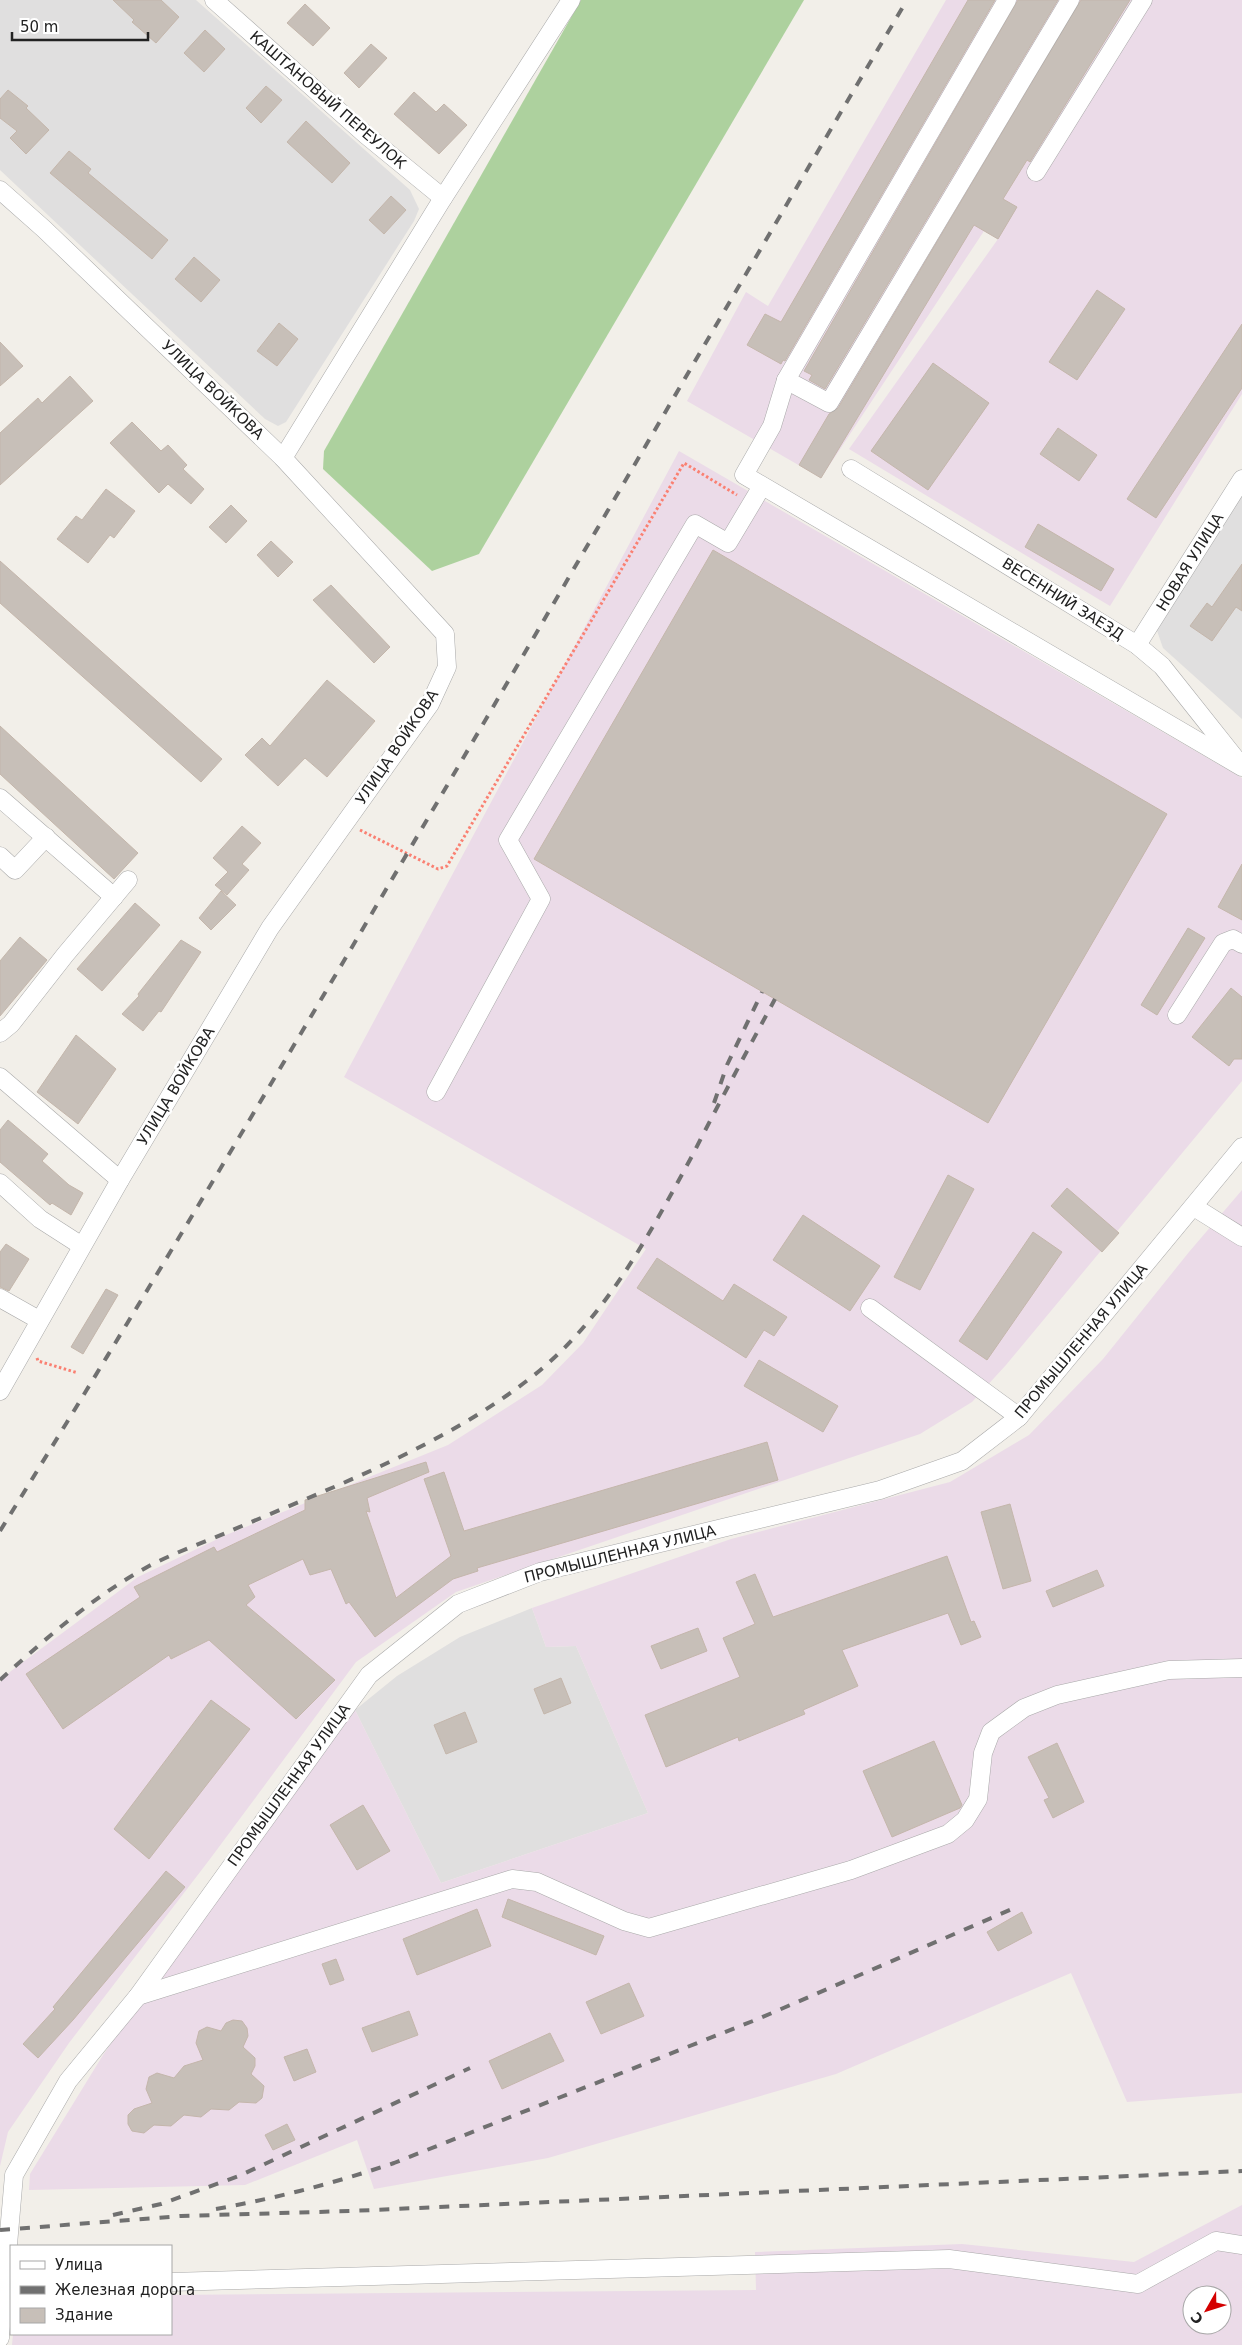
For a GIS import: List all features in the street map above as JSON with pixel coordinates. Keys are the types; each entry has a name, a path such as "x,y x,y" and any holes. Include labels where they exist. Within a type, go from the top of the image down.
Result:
{"street":[{"name":"КАШТАНОВЫЙ ПЕРЕУЛОК","path":"214,0 366,135 443,198"},
{"path":"1007,0 786,380 772,426 744,475 1242,766"},
{"path":"786,380 830,403 1070,0"},
{"path":"1036,172 1143,0"},
{"path":"283,458 443,198 572,1"},
{"name":"УЛИЦА ВОЙКОВА","path":"0,190 44,229 283,458 445,634 447,667 430,704 270,928 120,1180 0,1391"},
{"name":"ВЕСЕННИЙ ЗАЕЗД","path":"851,469 1137,645 1162,666 1242,766"},
{"name":"НОВАЯ УЛИЦА","path":"1137,645 1242,479"},
{"path":"436,1092 540,899 508,840 695,524 728,543 762,486"},
{"path":"0,798 114,897"},
{"path":"0,856 15,870 46,837"},
{"path":"0,1033 11,1024 65,955 128,880"},
{"path":"1177,1015 1223,943 1233,939 1242,944"},
{"path":"0,1077 120,1180"},
{"name":"ПРОМЫШЛЕННАЯ УЛИЦА","path":"10,2245 14,2175 68,2081 138,1996 369,1675 458,1604 540,1572 880,1490 962,1461 1019,1417 1242,1147"},
{"path":"0,1183 40,1219 82,1246"},
{"path":"1194,1206 1242,1237"},
{"path":"0,1298 39,1320"},
{"path":"870,1308 1019,1417"},
{"path":"138,1996 512,1879 537,1882 624,1921 649,1928 851,1870 948,1834 966,1820 978,1799 983,1754 991,1732 1024,1708 1057,1695 1169,1670 1242,1668"},
{"path":"172,2282 949,2259 1138,2284 1216,2241 1242,2245"},
{"name":"ПРОМЫШЛЕННАЯ УЛИЦА","path":"8,2287 10,2250"},
{"path":"0,2338 8,2287"}],"path":[{"path":"360,830 438,869 448,866 684,463 751,503"},
{"path":"30,1336 38,1361 78,1373"}],"shaded area":[{"path":"0,0 196,0 410,190 419,209 414,221 286,422 278,426 265,419 0,170"},
{"path":"946,0 1242,0 1242,394 1110,606 849,449 998,239 984,231 821,478 687,401 746,292 768,306"},
{"path":"679,451 1242,778 1242,1081 1006,1365 972,1402 920,1434 456,1592 356,1662 210,1859 69,2043 8,2132 0,2166 0,1682 11,1671 138,1577 226,1535 448,1445 542,1385 583,1343 646,1249 344,1077"},
{"path":"1242,485 1242,719 1163,648 1154,622"},
{"path":"1242,1190 1242,2093 1127,2102 1071,1973 836,2074 548,2158 374,2189 357,2140 245,2185 29,2190 30,2174 103,2055 167,1963 355,1710 441,1883 648,1813 576,1646 546,1647 532,1608 731,1539 950,1482 1029,1435 1103,1359 1189,1252"},
{"path":"532,1608 546,1647 576,1646 648,1813 441,1883 355,1710 397,1676 460,1637"},
{"path":"1242,2205 1242,2345 12,2345 13,2335 172,2335 172,2295 756,2290 755,2252 962,2244 1134,2262"}],"green space":[{"path":"581,0 804,0 479,554 432,571 323,469 324,451"}],"building":[{"path":"113,0 161,0 179,17 156,43 132,22 134,20"},
{"path":"968,0 995,0 785,361 783,360 781,364 747,345 765,314 781,322"},
{"path":"1018,0 1058,0 825,389 809,380 812,375 804,371"},
{"path":"1081,0 1130,0 1030,162 1027,160 1003,199 1017,207 998,239 974,225 821,478 799,465 829,414 838,408"},
{"path":"305,4 330,28 313,46 287,23"},
{"path":"205,30 225,49 204,72 184,53"},
{"path":"371,44 387,58 359,88 344,73"},
{"path":"266,86 282,100 261,123 246,108"},
{"path":"8,90 28,106 26,108 49,130 26,154 10,138 17,131 0,118 0,99"},
{"path":"414,92 436,112 444,104 467,125 439,154 394,114"},
{"path":"306,121 350,163 332,183 287,142"},
{"path":"69,151 91,169 88,173 168,240 152,259 50,173"},
{"path":"391,196 406,210 384,234 369,220"},
{"path":"194,257 220,280 201,302 175,279"},
{"path":"1097,290 1125,309 1077,380 1049,362"},
{"path":"279,323 298,339 277,366 257,351"},
{"path":"1242,324 1242,388 1156,518 1127,499"},
{"path":"0,342 23,366 0,386"},
{"path":"933,363 989,403 928,490 871,451"},
{"path":"70,376 93,401 0,485 0,433 38,398 42,403"},
{"path":"132,422 161,451 168,445 187,465 183,469 204,489 191,504 168,484 159,493 110,443"},
{"path":"1058,428 1097,455 1079,481 1040,454"},
{"path":"106,489 135,511 114,538 110,535 88,563 57,539 76,516 82,520"},
{"path":"231,505 247,521 226,543 209,527"},
{"path":"1038,524 1114,569 1101,591 1025,547"},
{"path":"271,541 293,562 278,577 257,555"},
{"path":"713,550 1167,814 988,1123 534,859"},
{"path":"0,561 222,759 201,782 0,603"},
{"path":"1242,564 1242,611 1236,607 1212,641 1190,626 1207,603 1212,607"},
{"path":"331,585 390,647 374,663 313,600"},
{"path":"327,680 375,721 327,777 305,758 278,786 245,755 262,738 270,746"},
{"path":"0,726 138,853 114,879 0,774"},
{"path":"242,826 261,843 242,864 249,870 227,895 215,885 228,872 213,858"},
{"path":"1242,864 1242,920 1218,907"},
{"path":"221,891 236,905 211,930 199,918"},
{"path":"135,903 160,925 102,991 77,969"},
{"path":"1188,928 1205,938 1157,1015 1141,1005"},
{"path":"20,937 47,960 0,1016 0,961"},
{"path":"181,940 201,952 161,1012 159,1011 143,1031 122,1014 139,996 138,994"},
{"path":"1231,988 1242,997 1242,1059 1234,1059 1229,1066 1192,1037"},
{"path":"76,1035 116,1069 78,1124 37,1092"},
{"path":"8,1120 48,1154 42,1161 69,1185 83,1193 71,1215 52,1203 50,1205 0,1162 0,1130"},
{"path":"948,1175 974,1189 920,1290 894,1277"},
{"path":"1067,1188 1119,1233 1102,1252 1051,1206"},
{"path":"803,1215 880,1266 850,1311 773,1260"},
{"path":"1033,1232 1062,1252 987,1360 959,1341"},
{"path":"6,1244 29,1259 9,1291 0,1287 0,1252"},
{"path":"657,1258 723,1301 734,1284 787,1317 774,1336 764,1330 746,1358 637,1288"},
{"path":"106,1289 118,1295 83,1354 71,1347"},
{"path":"759,1360 838,1406 823,1432 744,1386"},
{"path":"767,1442 778,1480 477,1568 478,1571 453,1579 375,1637 349,1602 346,1604 331,1569 310,1575 303,1559 248,1585 255,1597 246,1605 335,1680 296,1719 209,1640 171,1659 169,1655 63,1729 26,1674 140,1597 134,1587 214,1547 217,1552 305,1510 305,1500 426,1462 429,1472 367,1498 370,1512 366,1511 396,1598 451,1556 424,1479 444,1472 464,1531"},
{"path":"1010,1504 1031,1581 1003,1589 981,1512"},
{"path":"947,1556 971,1622 974,1621 981,1637 961,1645 948,1613 842,1650 858,1686 803,1710 805,1714 739,1741 738,1737 666,1767 645,1715 740,1677 723,1638 755,1624 736,1582 755,1574 773,1617"},
{"path":"1097,1570 1104,1586 1053,1607 1046,1591"},
{"path":"698,1628 707,1651 661,1669 651,1646"},
{"path":"561,1678 571,1703 544,1714 534,1689"},
{"path":"211,1700 250,1729 149,1859 114,1829"},
{"path":"465,1712 477,1742 446,1754 434,1725"},
{"path":"934,1741 962,1805 960,1808 892,1837 863,1771"},
{"path":"1057,1743 1084,1802 1053,1818 1044,1800 1049,1798 1028,1757"},
{"path":"363,1805 390,1851 357,1870 330,1825"},
{"path":"166,1871 185,1887 73,2020 38,2058 23,2044 55,2009 53,2007"},
{"path":"508,1899 604,1936 596,1955 502,1917"},
{"path":"477,1909 491,1946 417,1975 403,1939"},
{"path":"1022,1912 1032,1933 998,1951 987,1932"},
{"path":"336,1959 344,1980 330,1985 322,1964"},
{"path":"629,1983 644,2016 601,2034 586,2002"},
{"path":"409,2011 418,2035 372,2052 362,2028"},
{"path":"233,2020 242,2021 247,2028 248,2036 243,2047 255,2058 255,2066 251,2074 264,2086 262,2098 256,2103 239,2102 229,2110 211,2109 201,2117 184,2115 171,2126 154,2125 144,2133 132,2131 128,2124 128,2115 134,2109 152,2103 146,2089 149,2077 157,2073 174,2078 184,2066 203,2060 196,2043 199,2031 207,2027 221,2031 226,2023"},
{"path":"550,2033 564,2061 502,2089 489,2061"},
{"path":"307,2049 316,2072 294,2081 284,2057"},
{"path":"287,2124 295,2140 273,2150 265,2135"}],"railway":[{"path":"0,1531 231,1151 907,0"},
{"path":"714,1103 727,1065 762,992"},
{"path":"0,1680 71,1618 149,1566 386,1464 462,1424 533,1376 582,1329 604,1302 642,1245 692,1156 775,999"},
{"path":"216,2209 306,2189 394,2163 758,2019 1019,1906"},
{"path":"113,2215 161,2204 239,2176 470,2068"},
{"path":"0,2230 181,2216 350,2211 1242,2171"}]}
